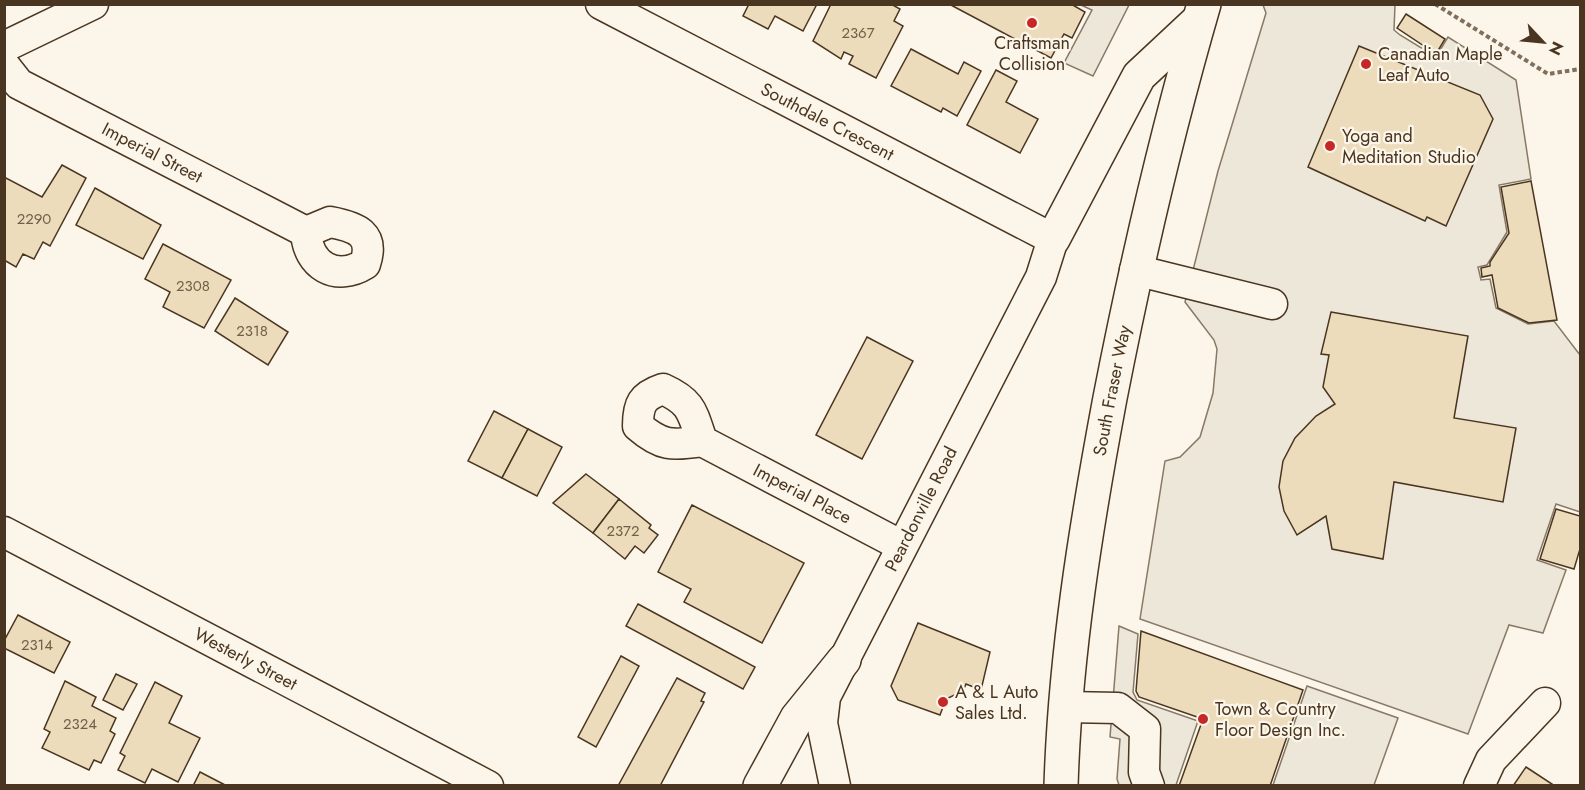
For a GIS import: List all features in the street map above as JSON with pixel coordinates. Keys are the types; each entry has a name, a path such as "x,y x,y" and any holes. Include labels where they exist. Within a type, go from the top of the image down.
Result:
{"main road":[{"path":"1053,239 1139,76 1202,12"},
{"name":"South Fraser Way","path":"1061,786 1070,652 1096,474 1135,270 1163,148 1202,12"},
{"path":"760,786 797,718 844,660"}],"street":[{"path":"4,47 93,4"},
{"name":"Southdale Crescent","path":"601,4 1053,239"},
{"name":"Imperial Street","path":"4,65 19,84 306,232"},
{"name":"Peardonville Road","path":"835,786 822,723 825,697 1041,277 1053,239"},
{"path":"1135,270 1272,304"},
{"name":"Imperial Place","path":"702,441 902,546"},
{"name":"Westerly Street","path":"4,532 488,786"},
{"path":"1479,786 1491,760 1545,703"},
{"path":"1066,707 1118,708 1145,729 1144,772 1149,786"}],"path":[{"path":"1435,4 1548,74 1581,69"}],"shaded area":[{"path":"1081,5 1129,5 1093,76 1064,63 1092,10"},
{"path":"1263,5 1395,5 1394,30 1400,35 1436,57 1448,37 1516,80 1531,179 1499,185 1507,232 1487,265 1478,267 1481,280 1490,279 1496,308 1528,324 1554,321 1580,355 1580,512 1556,504 1537,560 1566,570 1543,633 1509,625 1468,734 1140,619 1165,461 1180,457 1200,437 1213,393 1217,349 1214,340 1185,302 1218,171 1266,13"},
{"path":"1119,626 1138,634 1133,692 1137,700 1198,721 1176,785 1119,785 1117,779 1120,739 1110,737"},
{"path":"1307,686 1398,718 1374,785 1273,785"}],"building":[{"path":"749,4 817,4 803,31 775,16 768,29 743,16"},
{"path":"831,4 891,4 900,9 894,21 903,26 876,78 849,64 853,56 844,52 841,59 813,41"},
{"name":"Craftsman Collision","path":"949,4 1071,4 1085,12 1072,38 1064,34 1051,58"},
{"path":"1406,14 1445,39 1436,54 1397,28"},
{"path":"1359,46 1480,95 1493,119 1446,226 1427,217 1425,221 1308,167"},
{"path":"911,49 958,74 964,62 981,71 957,116 943,108 941,112 891,86"},
{"path":"996,70 1017,81 1006,102 1038,119 1020,153 967,125"},
{"path":"62,165 86,178 50,246 43,242 34,259 23,254 16,267 4,260 4,182 6,178 42,197"},
{"path":"1531,181 1557,320 1529,323 1498,308 1492,275 1482,277 1481,268 1490,266 1490,262 1509,233 1501,187"},
{"path":"95,188 161,225 143,259 76,225"},
{"path":"163,244 231,280 204,328 163,307 170,292 145,279"},
{"path":"235,298 288,332 268,365 215,331"},
{"path":"1331,312 1468,336 1454,418 1516,428 1503,502 1394,482 1383,559 1332,549 1326,516 1297,535 1284,511 1279,487 1283,461 1295,438 1316,416 1335,404 1323,387 1329,355 1321,354"},
{"path":"867,337 913,361 862,459 816,435"},
{"path":"494,411 528,429 502,478 468,461"},
{"path":"528,429 562,447 537,496 502,478"},
{"path":"586,474 619,499 593,533 553,503"},
{"path":"619,499 651,525 649,528 658,535 644,553 635,546 625,559 593,533"},
{"path":"692,505 804,563 762,643 684,602 691,589 658,572"},
{"path":"1556,509 1580,516 1580,549 1574,569 1540,559"},
{"path":"638,604 755,667 743,689 626,626"},
{"path":"18,615 70,642 54,673 4,648 4,641"},
{"path":"918,623 990,652 981,690 966,684 963,691 946,699 940,715 898,700 891,686"},
{"path":"1141,631 1303,690 1270,786 1179,786 1203,719 1139,697 1136,691"},
{"path":"621,656 639,666 596,747 578,737"},
{"path":"116,674 137,684 123,710 103,700"},
{"path":"677,678 705,693 701,701 704,702 660,786 618,786"},
{"path":"65,681 96,697 92,706 116,718 110,731 115,734 101,763 94,760 89,770 42,748 50,732 44,729"},
{"path":"155,682 182,696 169,723 200,738 178,782 152,769 145,783 118,770 125,756 120,753"},
{"path":"1526,767 1555,786 1513,786"},
{"path":"200,772 227,786 193,786"}],"place":[{"name":"Craftsman Collision","path":"1032,23"},
{"name":"Canadian Maple Leaf Auto","path":"1366,64"},
{"name":"Yoga and Meditation Studio","path":"1330,146"},
{"name":"A & L Auto Sales Ltd.","path":"943,702"},
{"name":"Town & Country Floor Design Inc.","path":"1203,719"}]}
